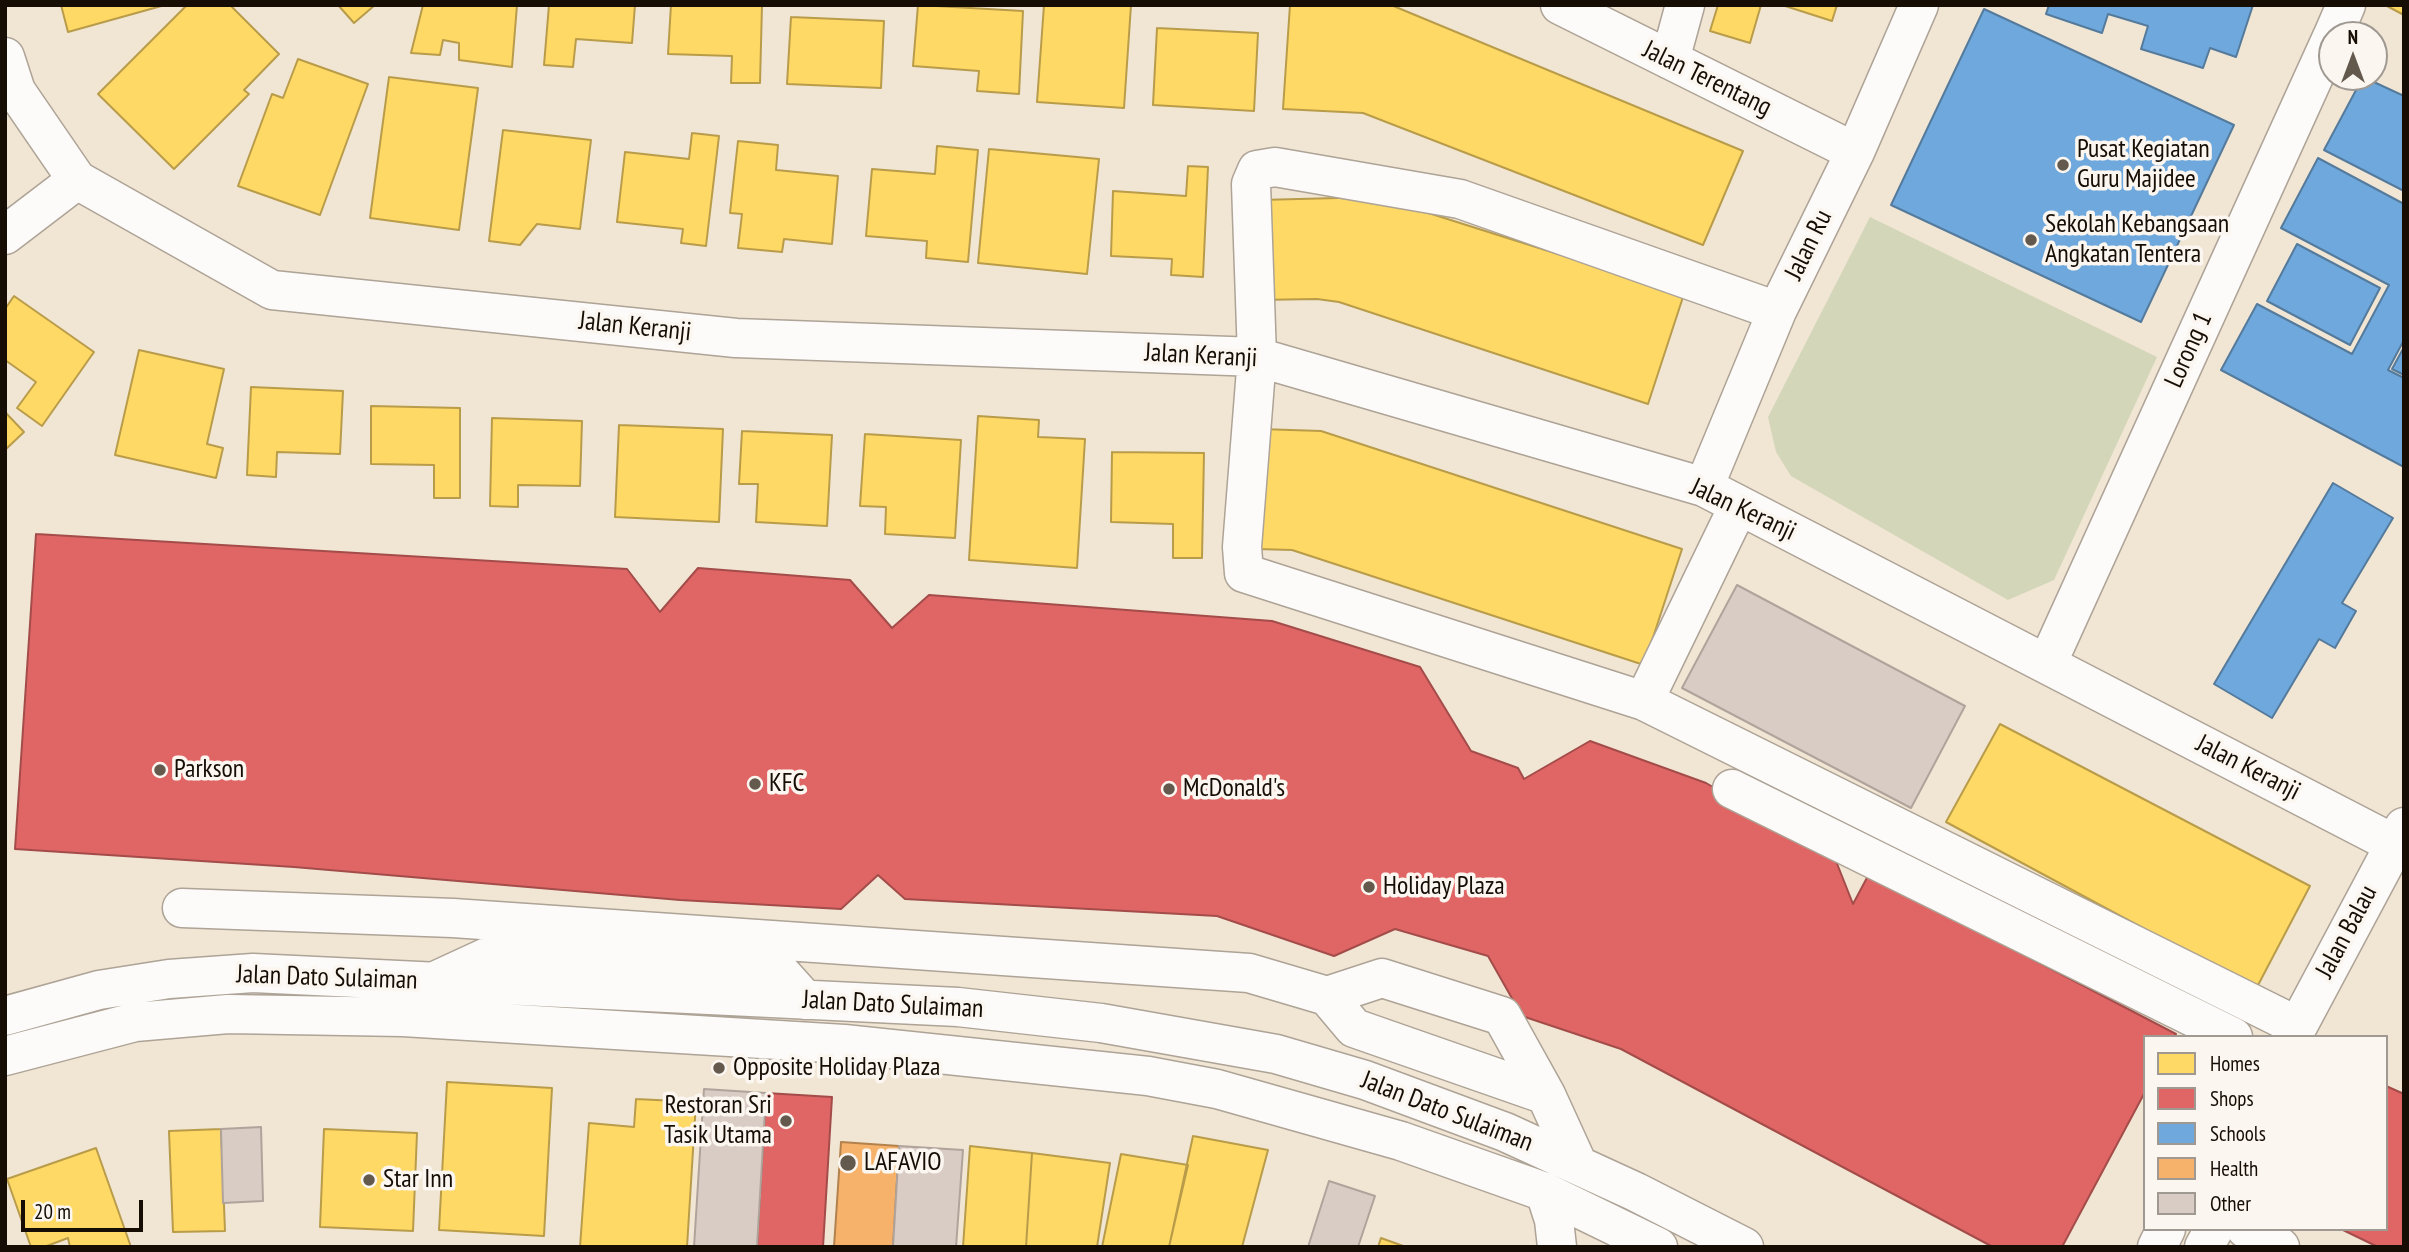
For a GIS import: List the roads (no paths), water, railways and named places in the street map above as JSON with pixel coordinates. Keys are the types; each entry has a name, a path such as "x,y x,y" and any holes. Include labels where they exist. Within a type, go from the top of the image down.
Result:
{"street":[{"name":"Jalan Terentang","path":"1560,5 1855,152"},
{"path":"1670,60 1685,5"},
{"name":"Jalan Ru","path":"1704,487 1777,311 1855,152 1919,5"},
{"name":"Lorong 1","path":"2339,21 2346,5"},
{"name":"Jalan Keranji","path":"5,57 16,91 77,180 272,290 736,338 1257,357 1704,487 2046,664 2399,835"},
{"name":"Lorong 1","path":"2046,664 2318,67"},
{"path":"1777,311 1460,199 1275,167 1257,170 1251,184 1257,357 1242,547 1244,573 1644,701 2294,1031"},
{"path":"5,235 77,180"},
{"path":"1644,701 1739,505"},
{"path":"1732,789 2229,1035"},
{"name":"Jalan Balau","path":"2294,1031 2399,835"},
{"path":"182,908 467,919 1249,973 1327,996 1354,1028 1546,1095"},
{"path":"403,1017 420,981 406,918"},
{"name":"Jalan Dato Sulaiman","path":"5,1016 99,990 169,979 253,973 958,1007 1101,1023 1276,1054 1365,1080 1505,1132 1744,1247"},
{"path":"1327,996 1382,978 1502,1016 1546,1095 1578,1165"},
{"name":"Jalan Dato Sulaiman","path":"5,1056 135,1022 228,1014 403,1017 845,1044 1180,1080 1401,1141 1545,1192 1658,1247"},
{"path":"1545,1192 1554,1220 1557,1247"},
{"path":"2157,1247 2165,1231"},
{"path":"2204,1247 2213,1231"},
{"path":"2250,1231 2280,1247"}],"place":[{"name":"Pusat Kegiatan Guru Majidee","path":"2063,165"},
{"name":"Sekolah Kebangsaan Angkatan Tentera","path":"2031,240"},
{"name":"Parkson","path":"160,770"},
{"name":"KFC","path":"755,784"},
{"name":"McDonald's","path":"1169,789"},
{"name":"Holiday Plaza","path":"1369,887"},
{"name":"Opposite Holiday Plaza","path":"719,1068"},
{"name":"Restoran Sri Tasik Utama","path":"786,1121"},
{"name":"LAFAVIO","path":"848,1163"},
{"name":"Star Inn","path":"369,1180"}]}
